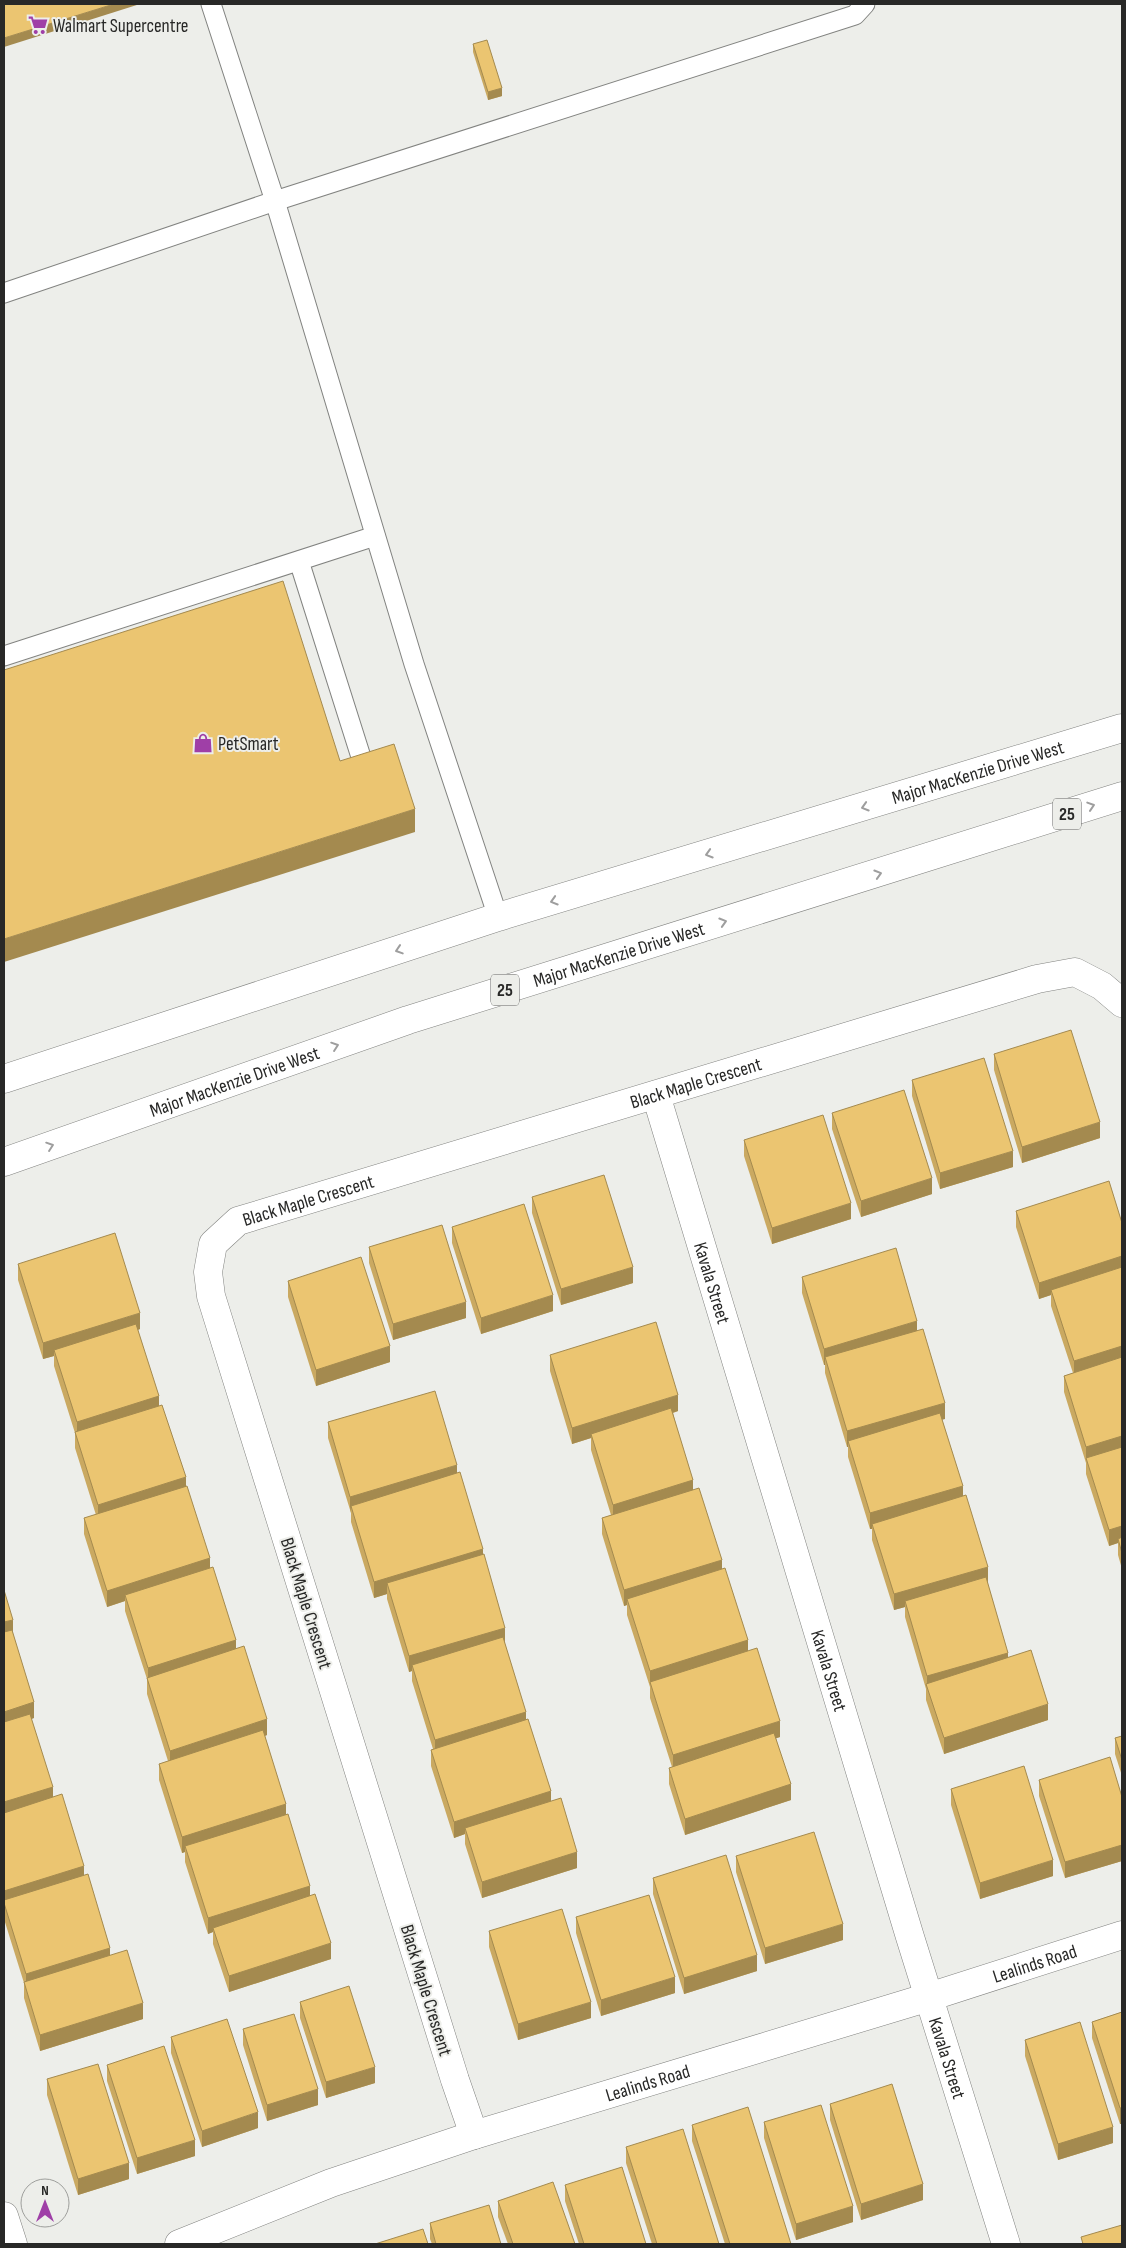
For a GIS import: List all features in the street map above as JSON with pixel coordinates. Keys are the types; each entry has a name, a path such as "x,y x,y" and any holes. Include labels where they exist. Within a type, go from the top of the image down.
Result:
{"street":[{"name":"Major MacKenzie Drive West","path":"4,1079 498,917 1122,728"},
{"name":"Major MacKenzie Drive West","path":"4,1162 408,1020 1122,796"},
{"name":"Black Maple Crescent","path":"474,2135 452,2070 211,1296 208,1272 214,1244 238,1222 1038,979 1075,972 1102,986 1122,1003"},
{"name":"Kavala Street","path":"656,1095 1006,2244"},
{"name":"Lealinds Road","path":"178,2244 331,2183 474,2135 930,1997 1122,1935"},
{"path":"4,2216 13,2244"}],"lane":[{"path":"211,4 275,201 414,664 498,917"},
{"path":"4,293 275,201 855,15 865,4"},
{"path":"4,656 375,536"},
{"path":"299,561 367,776"}],"building":[{"name":"Walmart Supercentre","path":"4,4 114,4 4,38"},
{"path":"487,40 502,88 488,92 473,44"},
{"path":"283,581 340,761 394,744 415,809 4,939 4,670"},
{"path":"1071,1030 1100,1122 1022,1147 994,1054"},
{"path":"984,1058 1013,1151 940,1173 912,1080"},
{"path":"904,1090 932,1178 861,1201 832,1113"},
{"path":"823,1115 851,1203 772,1228 744,1140"},
{"path":"604,1175 633,1267 561,1289 532,1197"},
{"path":"1109,1181 1122,1223 1122,1256 1039,1283 1016,1211"},
{"path":"524,1204 553,1295 481,1318 452,1227"},
{"path":"442,1225 466,1302 393,1324 369,1247"},
{"path":"115,1233 140,1313 43,1343 18,1264"},
{"path":"896,1248 917,1321 824,1349 802,1277"},
{"path":"361,1257 390,1346 316,1370 288,1281"},
{"path":"1122,1267 1122,1346 1074,1361 1051,1290"},
{"path":"656,1322 678,1395 572,1428 550,1355"},
{"path":"136,1324 159,1396 77,1422 54,1350"},
{"path":"923,1329 945,1403 847,1431 825,1357"},
{"path":"1122,1357 1122,1436 1086,1447 1064,1376"},
{"path":"435,1391 457,1465 350,1497 328,1422"},
{"path":"162,1405 186,1477 98,1505 75,1432"},
{"path":"671,1408 693,1480 613,1505 591,1434"},
{"path":"940,1413 963,1486 870,1513 848,1441"},
{"path":"1122,1447 1122,1526 1109,1530 1086,1458"},
{"path":"460,1472 483,1549 374,1582 351,1506"},
{"path":"187,1486 210,1558 107,1591 84,1518"},
{"path":"699,1488 722,1560 624,1590 602,1518"},
{"path":"966,1495 988,1567 894,1594 872,1524"},
{"path":"1122,1537 1122,1553 1118,1539"},
{"path":"484,1554 505,1628 409,1656 387,1583"},
{"path":"213,1567 236,1640 148,1668 125,1595"},
{"path":"725,1568 748,1640 650,1671 627,1599"},
{"path":"986,1577 1008,1653 927,1676 905,1601"},
{"path":"4,1590 13,1620 4,1622"},
{"path":"12,1630 34,1702 4,1712 4,1632"},
{"path":"503,1637 526,1712 435,1740 412,1665"},
{"path":"244,1646 267,1719 170,1751 147,1678"},
{"path":"757,1648 780,1721 673,1755 650,1682"},
{"path":"1031,1650 1048,1704 944,1738 926,1684"},
{"path":"30,1714 53,1787 4,1802 4,1722"},
{"path":"528,1719 551,1791 454,1822 431,1750"},
{"path":"263,1730 286,1804 182,1837 159,1764"},
{"path":"774,1733 791,1784 685,1819 669,1768"},
{"path":"1122,1736 1122,1760 1115,1738"},
{"path":"1110,1757 1122,1797 1122,1845 1065,1862 1039,1780"},
{"path":"1024,1766 1053,1860 980,1883 951,1789"},
{"path":"62,1794 84,1866 4,1891 4,1813"},
{"path":"561,1798 577,1852 482,1882 465,1828"},
{"path":"288,1814 310,1886 208,1918 185,1846"},
{"path":"814,1832 843,1924 765,1948 736,1856"},
{"path":"726,1855 757,1955 684,1978 653,1878"},
{"path":"88,1874 110,1948 26,1974 4,1900"},
{"path":"315,1894 331,1943 229,1976 213,1928"},
{"path":"649,1895 675,1977 601,2000 576,1917"},
{"path":"562,1909 591,2002 518,2024 489,1931"},
{"path":"127,1950 143,2003 40,2035 24,1982"},
{"path":"349,1986 375,2067 326,2082 300,2002"},
{"path":"1122,2012 1122,2108 1120,2108 1092,2022"},
{"path":"294,2014 318,2089 267,2105 243,2029"},
{"path":"227,2019 258,2112 202,2131 171,2037"},
{"path":"1080,2022 1113,2127 1058,2144 1025,2040"},
{"path":"164,2046 195,2140 137,2158 107,2065"},
{"path":"98,2064 129,2163 78,2179 47,2079"},
{"path":"892,2084 923,2184 861,2204 830,2104"},
{"path":"821,2105 853,2206 796,2224 764,2122"},
{"path":"748,2107 791,2244 730,2244 692,2125"},
{"path":"683,2129 719,2244 657,2244 626,2147"},
{"path":"622,2167 646,2244 584,2244 565,2185"},
{"path":"553,2182 575,2244 513,2244 498,2201"},
{"path":"489,2205 501,2244 436,2244 430,2223"},
{"path":"1122,2225 1122,2244 1083,2244 1081,2237"},
{"path":"423,2229 428,2244 375,2244"}],"place":[{"name":"Walmart Supercentre","path":"38,25"},
{"name":"PetSmart","path":"203,743"}]}
